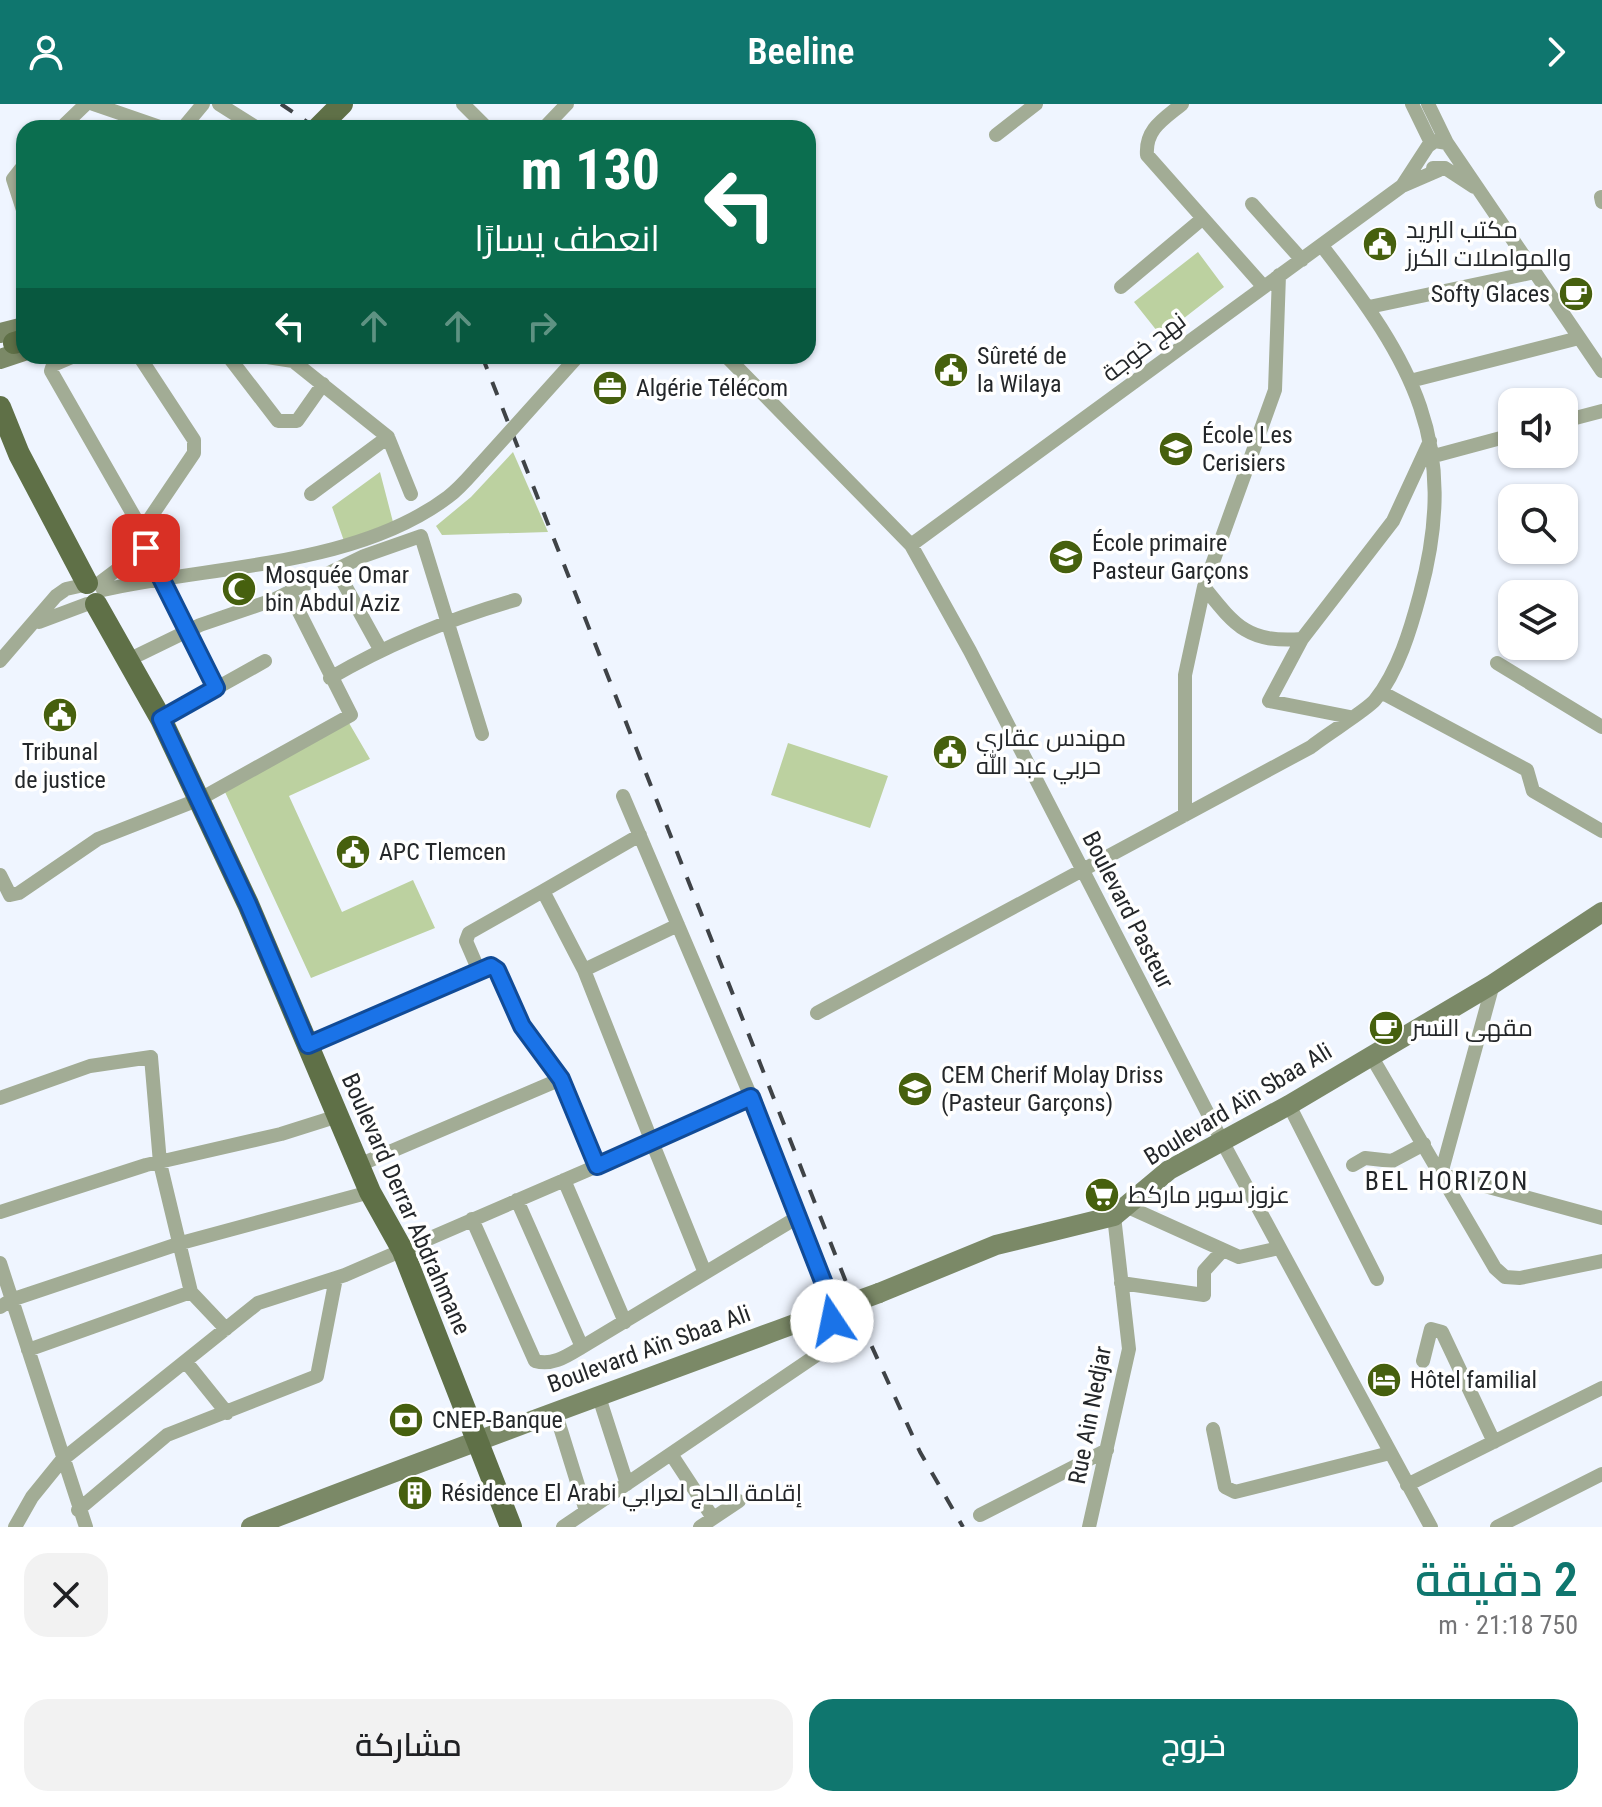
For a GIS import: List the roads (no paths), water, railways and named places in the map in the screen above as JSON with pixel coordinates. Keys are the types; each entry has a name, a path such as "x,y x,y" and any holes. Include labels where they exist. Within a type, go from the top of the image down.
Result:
{"main road":[{"name":"Boulevard Derrar Abdrahmane","path":"0,407 19,454 126,661 161,719 200,799 370,1192 403,1251 511,1527"},
{"path":"0,425 19,454"},
{"name":"Boulevard Aïn Sbaa Ali","path":"251,1527 477,1438 599,1397 879,1293 996,1245 1120,1211 1169,1170 1223,1143 1493,984 1602,912"}],"street":[{"path":"69,120 86,104"},
{"path":"93,104 140,120"},
{"path":"190,120 203,104"},
{"path":"219,104 244,120"},
{"path":"463,104 479,120"},
{"path":"552,120 567,104"},
{"path":"996,135 1036,104"},
{"path":"1182,104 1151,130 1147,155 1263,286"},
{"path":"1412,104 1428,147 1427,163 1481,191"},
{"path":"1428,104 1453,158 1442,169"},
{"path":"1428,147 1449,146"},
{"path":"1449,146 1600,365"},
{"name":"نهج خوجة","path":"1402,186 1428,147"},
{"name":"نهج خوجة","path":"911,545 1402,186 1442,169"},
{"path":"1252,204 1302,260"},
{"path":"1121,287 1202,219"},
{"path":"817,1013 1311,747 1373,703 1381,692 1413,619 1429,560 1432,448 1403,362 1369,307 1322,246"},
{"path":"1369,307 1535,272"},
{"path":"1185,815 1185,675 1204,587 1275,390 1279,275"},
{"path":"1410,381 1579,338"},
{"path":"55,364 51,371 142,530 158,577 216,688"},
{"path":"142,530 194,453 194,440 144,364"},
{"path":"234,364 278,421 297,421 323,384"},
{"path":"297,364 388,437 411,494"},
{"path":"0,661 56,596 66,589 92,592 158,577 357,543 414,519 450,496 571,364"},
{"name":"Boulevard Pasteur","path":"734,364 911,545 1223,1143 1431,1527"},
{"path":"1578,417 1602,411"},
{"path":"311,494 388,437"},
{"path":"1432,448 1498,437"},
{"path":"1350,717 1269,701 1302,639 1393,521 1432,448"},
{"path":"126,661 187,632 337,571 364,556 421,536 482,734"},
{"path":"35,624 92,592 146,548"},
{"path":"337,571 380,649"},
{"path":"1204,587 1238,627 1254,636 1273,641 1302,639"},
{"path":"0,875 10,895 19,893 98,839 200,799 351,715 289,592"},
{"path":"330,678 380,649 447,620 515,600"},
{"path":"161,719 265,661"},
{"path":"1497,663 1602,727"},
{"path":"1381,692 1527,770 1533,791 1602,831"},
{"path":"563,1527 833,1344 830,1299 751,1097 623,796"},
{"path":"479,971 466,941 469,933 640,835"},
{"path":"543,891 584,970 705,1273"},
{"path":"584,970 678,925"},
{"path":"308,1045 491,966 497,970 522,1026 561,1079 597,1166"},
{"path":"1441,1174 1493,984"},
{"path":"1370,1054 1495,1268 1505,1277 1520,1278 1602,1261"},
{"path":"0,1098 90,1066 148,1055 153,1061 160,1163 191,1292 226,1329"},
{"path":"359,1165 561,1079"},
{"path":"15,1527 32,1497 62,1460 258,1303 336,1278 403,1251 751,1097"},
{"path":"1289,1105 1377,1279"},
{"path":"0,1212 160,1163 338,1116"},
{"path":"1353,1165 1365,1158 1392,1161 1424,1144"},
{"path":"1441,1174 1602,1218"},
{"path":"564,1180 625,1322"},
{"path":"5,1303 181,1243 370,1192"},
{"path":"517,1200 582,1347"},
{"path":"1120,1211 1239,1257 1279,1248"},
{"name":"Rue Ain Nedjar","path":"1089,1527 1129,1349 1121,1283 1120,1211"},
{"path":"472,1219 535,1361 545,1364 559,1361 798,1217"},
{"path":"1121,1283 1204,1295 1204,1271 1223,1250"},
{"path":"0,1263 5,1303 28,1350 86,1527"},
{"path":"78,1510 167,1435 317,1376 336,1278"},
{"path":"28,1350 191,1292"},
{"path":"1423,1361 1431,1329 1442,1332 1494,1442"},
{"path":"186,1362 227,1413"},
{"path":"1407,1485 1602,1388"},
{"path":"599,1397 627,1484"},
{"path":"555,1411 586,1511"},
{"path":"1213,1429 1224,1483 1229,1491 1235,1492 1390,1453"},
{"path":"980,1515 1107,1450"},
{"path":"671,1454 713,1518"},
{"path":"1497,1527 1602,1474"},
{"path":"700,1527 739,1501"}],"railway":[{"path":"281,104 304,120"},
{"path":"485,364 868,1338 920,1452 963,1527"}],"place":[{"name":"مكتب البريد والمواصلات الكرز","path":"1380,244"},
{"name":"Softy Glaces","path":"1576,294"},
{"name":"Sûreté de la Wilaya","path":"951,370"},
{"name":"Algérie Télécom","path":"610,388"},
{"name":"École Les Cerisiers","path":"1176,449"},
{"name":"École primaire Pasteur Garçons","path":"1066,557"},
{"name":"Mosquée Omar bin Abdul Aziz","path":"239,589"},
{"name":"Tribunal de justice","path":"60,715"},
{"name":"مهندس عقاري حربي عبد الله","path":"950,752"},
{"name":"APC Tlemcen","path":"353,852"},
{"name":"مقهى النسر","path":"1386,1028"},
{"name":"CEM Cherif Molay Driss (Pasteur Garçons)","path":"915,1089"},
{"name":"عزوز سوبر ماركط","path":"1102,1195"},
{"name":"Hôtel familial","path":"1384,1380"},
{"name":"CNEP-Banque","path":"406,1420"},
{"name":"Résidence El Arabi إقامة الحاج لعرابي","path":"415,1493"}],"district":[{"name":"BEL HORIZON","path":"1447,1181"}]}
